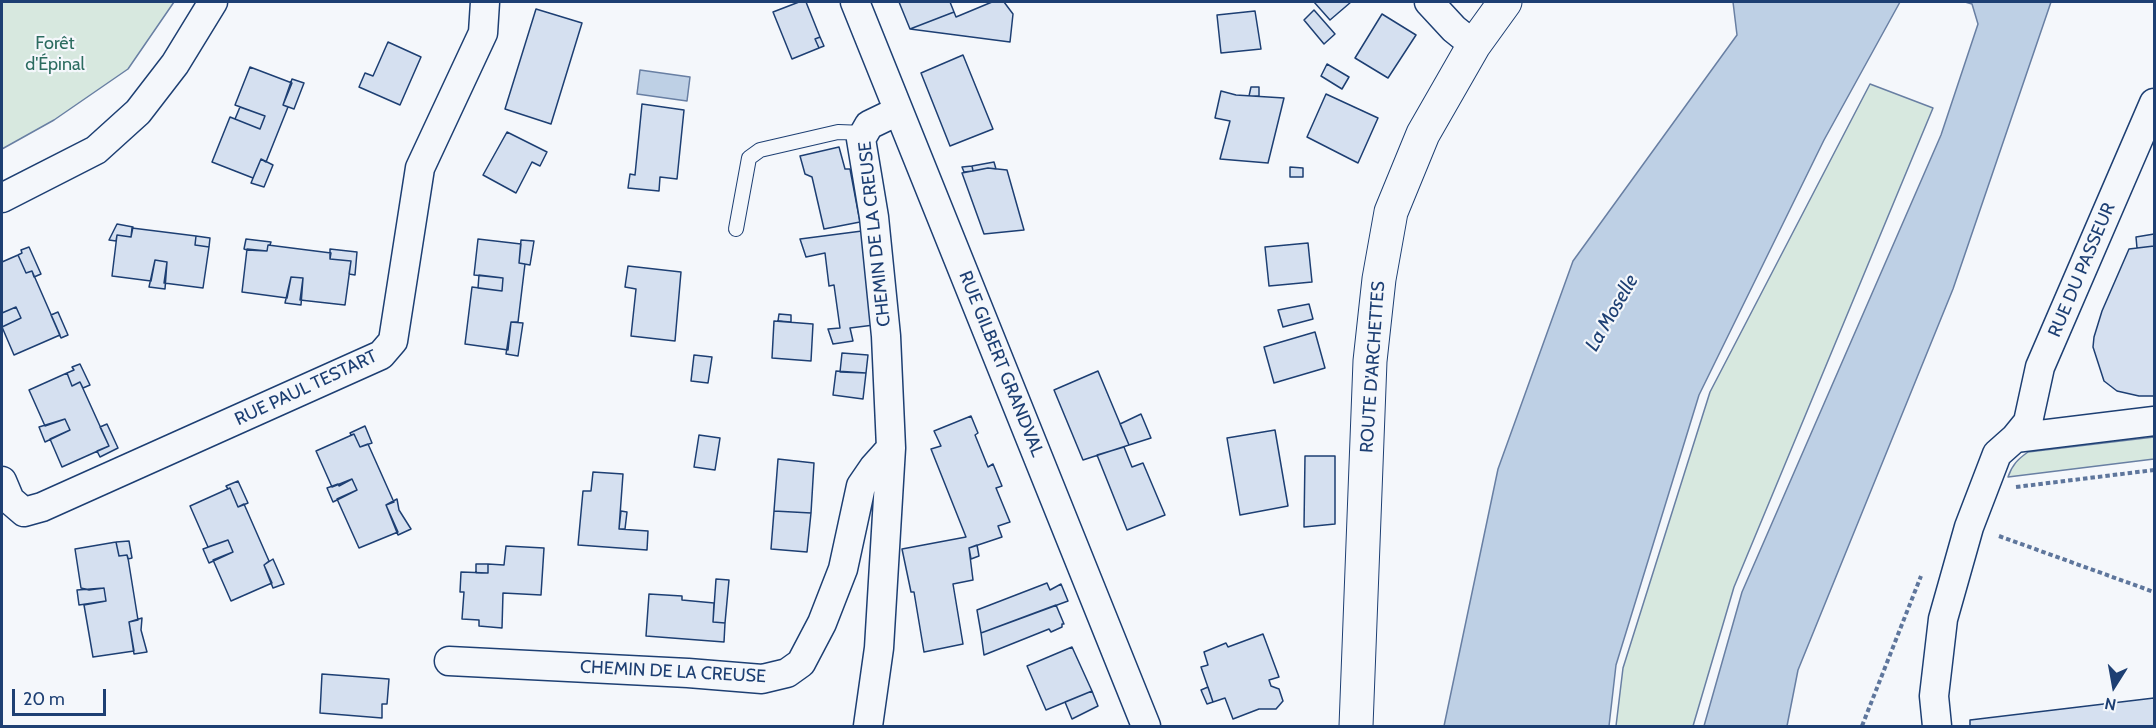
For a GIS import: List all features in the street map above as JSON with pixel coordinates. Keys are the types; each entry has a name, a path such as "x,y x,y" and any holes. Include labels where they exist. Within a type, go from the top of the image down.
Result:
{"street":[{"path":"2,198 96,150 138,112 175,64 213,2"},
{"name":"RUE PAUL TESTART","path":"2,481 10,500 24,512 42,507 381,355 393,342 420,168 483,33 485,2"},
{"name":"RUE GILBERT GRANDVAL","path":"855,2 1146,726"},
{"path":"1429,2 1454,29 1474,45"},
{"name":"ROUTE D'ARCHETTES","path":"1356,726 1370,360 1379,279 1391,212 1423,134 1474,45 1505,2"},
{"name":"RUE DU PASSEUR","path":"1937,726 1934,696 1943,619 1969,527 1997,454 2028,422 2040,367 2154,103"},
{"name":"CHEMIN DE LA CREUSE","path":"868,726 879,648 891,448 886,336 874,217 861,139 869,125 898,111"},
{"path":"2015,438 2154,421"},
{"name":"CHEMIN DE LA CREUSE","path":"449,661 762,679 787,674 801,663 826,612 843,569 861,486 891,448"}],"lane":[{"path":"736,229 749,158 754,154 760,150 838,132 865,133"}],"path":[{"path":"2013,496 2016,486 2154,470"},
{"path":"1999,536 2002,526"}],"green space":[{"name":"Forêt d'Épinal","path":"2,2 174,2 128,69 54,120 2,149"},
{"path":"1870,84 1933,108 1734,587 1693,726 1616,726 1623,668 1710,392"},
{"path":"2154,437 2154,459 2008,477 2011,469 2028,452"}],"water":[{"name":"La Moselle","path":"1733,2 1900,2 1824,140 1699,395 1616,665 1609,726 1444,726 1498,469 1573,261 1737,35"},
{"path":"1965,2 2051,2 1953,289 1798,670 1787,726 1704,726 1742,592 1941,135 1978,24 1972,4"},
{"path":"640,70 690,77 687,101 637,94"}],"building":[{"path":"799,2 806,2 820,37 815,39 819,48 792,59 773,12"},
{"path":"899,2 950,2 954,12 910,29"},
{"path":"992,2 1004,2 1013,14 1010,42 910,29 954,12 956,17"},
{"path":"1314,2 1351,2 1330,20"},
{"path":"536,9 582,23 551,124 505,109"},
{"path":"1314,10 1335,34 1324,44 1304,20"},
{"path":"1255,11 1261,49 1221,53 1217,15"},
{"path":"1382,14 1416,35 1388,78 1355,58"},
{"path":"820,37 824,46 819,48 815,39"},
{"path":"388,42 421,57 400,105 359,87 365,73 373,76"},
{"path":"963,55 993,129 950,146 921,73"},
{"path":"1327,64 1349,77 1342,89 1321,76"},
{"path":"250,67 292,83 283,105 288,107 266,162 261,159 253,178 212,162 230,117 260,129 265,116 235,105"},
{"path":"292,79 304,83 294,109 283,105"},
{"path":"1251,87 1259,87 1259,96 1249,96"},
{"path":"1221,91 1236,95 1284,98 1268,163 1220,159 1230,121 1215,118"},
{"path":"1326,94 1378,118 1358,163 1307,137"},
{"path":"642,104 684,110 677,179 660,177 659,191 628,188 630,174 635,175"},
{"path":"240,107 265,116 260,129 235,119"},
{"path":"507,132 547,152 540,166 532,162 516,193 483,175"},
{"path":"839,147 845,169 850,169 860,222 824,229 812,177 805,174 800,156"},
{"path":"261,159 273,165 264,187 251,183"},
{"path":"994,162 996,169 973,171 972,166"},
{"path":"972,166 973,171 964,172 962,167"},
{"path":"1290,167 1303,168 1303,177 1290,177"},
{"path":"988,168 1007,170 1024,230 984,234 962,173"},
{"path":"117,224 133,227 131,237 117,235 116,241 109,240"},
{"path":"132,228 196,236 195,245 209,247 203,288 164,283 167,262 155,260 151,281 112,276 117,235 131,237"},
{"path":"862,231 874,325 850,328 853,341 833,344 828,329 840,328 834,285 829,286 825,253 806,257 800,239"},
{"path":"2154,234 2154,246 2137,248 2136,237"},
{"path":"196,236 210,238 209,247 195,245"},
{"path":"246,239 271,242 267,251 247,250 244,249"},
{"path":"478,239 521,244 519,263 525,264 518,322 511,322 508,350 465,344 472,287 502,291 503,278 474,275"},
{"path":"521,240 534,241 530,265 519,263"},
{"path":"1308,243 1312,282 1269,286 1265,247"},
{"path":"268,245 331,253 330,259 351,261 345,305 300,300 303,278 291,277 287,298 242,292 247,249 267,251"},
{"path":"2154,246 2154,396 2139,396 2117,391 2104,381 2093,347 2094,337 2102,311 2129,249"},
{"path":"29,247 41,274 34,277 32,271 26,273 18,255 22,253 21,250"},
{"path":"330,249 357,252 355,275 349,274 351,261 330,259"},
{"path":"18,255 26,273 32,271 60,335 14,355 2,327 21,318 16,307 2,313 2,262"},
{"path":"155,260 167,262 165,289 149,287"},
{"path":"628,266 681,272 675,341 631,336 636,289 625,287"},
{"path":"479,275 503,278 502,291 478,288"},
{"path":"291,277 303,278 301,305 285,303"},
{"path":"1309,304 1313,319 1283,327 1278,310"},
{"path":"16,307 21,318 2,327 2,313"},
{"path":"58,312 68,335 61,338 51,315"},
{"path":"779,314 791,315 791,322 778,321"},
{"path":"774,321 813,324 811,361 772,358"},
{"path":"511,322 523,323 518,356 506,354"},
{"path":"1315,332 1325,368 1274,383 1264,347"},
{"path":"842,353 868,355 866,373 840,372"},
{"path":"694,355 712,357 708,383 691,381"},
{"path":"80,364 90,385 83,388 80,382 72,386 67,373 74,370 72,367"},
{"path":"836,371 866,373 863,399 833,395"},
{"path":"1098,371 1129,445 1083,460 1054,390"},
{"path":"67,373 72,386 80,382 109,446 62,467 50,439 70,430 65,419 45,426 29,390"},
{"path":"1141,414 1151,438 1129,445 1120,424"},
{"path":"971,416 978,433 975,435 988,467 993,464 1002,486 996,488 1010,522 998,526 1002,537 969,548 973,580 953,584 963,644 924,652 914,592 911,592 902,549 966,537 931,449 941,446 934,431"},
{"path":"65,419 70,430 45,442 39,427"},
{"path":"107,424 118,448 100,457 97,451 109,446 100,427"},
{"path":"365,426 372,443 360,447 354,434 350,433"},
{"path":"1275,430 1288,506 1240,515 1227,438"},
{"path":"354,434 360,447 368,444 394,502 386,505 398,532 359,548 337,499 357,490 352,479 332,487 316,451"},
{"path":"699,435 720,438 715,470 694,467"},
{"path":"1124,447 1132,467 1143,463 1165,515 1127,530 1097,455"},
{"path":"1305,456 1335,456 1335,524 1304,527"},
{"path":"778,459 814,463 811,513 774,511"},
{"path":"593,472 623,474 619,529 648,531 647,550 578,545 583,491 591,491"},
{"path":"352,479 357,490 333,502 327,488 338,484 339,486"},
{"path":"238,481 248,503 238,507 230,488 226,486"},
{"path":"230,488 238,507 244,504 269,561 264,565 272,583 231,601 213,560 233,552 228,540 208,547 190,506"},
{"path":"397,499 399,510 411,529 398,535 386,505"},
{"path":"621,511 627,512 625,529 619,529"},
{"path":"774,511 811,513 807,552 771,549"},
{"path":"228,540 233,552 209,563 203,549"},
{"path":"129,541 132,558 128,559 127,555 119,556 116,542"},
{"path":"116,542 119,556 127,555 128,558 138,620 129,622 134,651 93,657 84,605 106,601 104,588 89,590 81,588 75,549"},
{"path":"977,545 979,556 971,559 969,548"},
{"path":"506,546 544,548 541,595 503,593 502,628 479,626 479,620 462,619 464,592 460,592 461,572 488,573 488,564 504,565"},
{"path":"273,559 284,584 273,588 264,565"},
{"path":"476,564 488,564 488,573 476,573"},
{"path":"716,579 729,580 725,623 713,622"},
{"path":"1047,583 1050,590 1061,584 1068,601 981,633 977,610"},
{"path":"104,588 106,601 79,605 77,590"},
{"path":"649,594 682,596 682,600 714,603 713,622 725,623 724,642 646,636"},
{"path":"1056,605 1064,624 1062,627 1051,632 1049,629 984,655 981,633"},
{"path":"142,618 141,630 147,652 134,654 129,622"},
{"path":"1263,634 1279,677 1269,680 1271,686 1279,689 1283,701 1276,709 1259,709 1233,719 1225,698 1213,702 1201,667 1208,665 1204,652 1226,643 1228,647"},
{"path":"1072,647 1092,691 1046,710 1027,666"},
{"path":"322,674 389,679 387,704 382,704 382,718 320,713"},
{"path":"1208,687 1213,702 1207,704 1201,690"},
{"path":"1092,691 1098,706 1072,719 1065,702"},
{"path":"2154,698 2154,726 1970,726 1970,720"}]}
